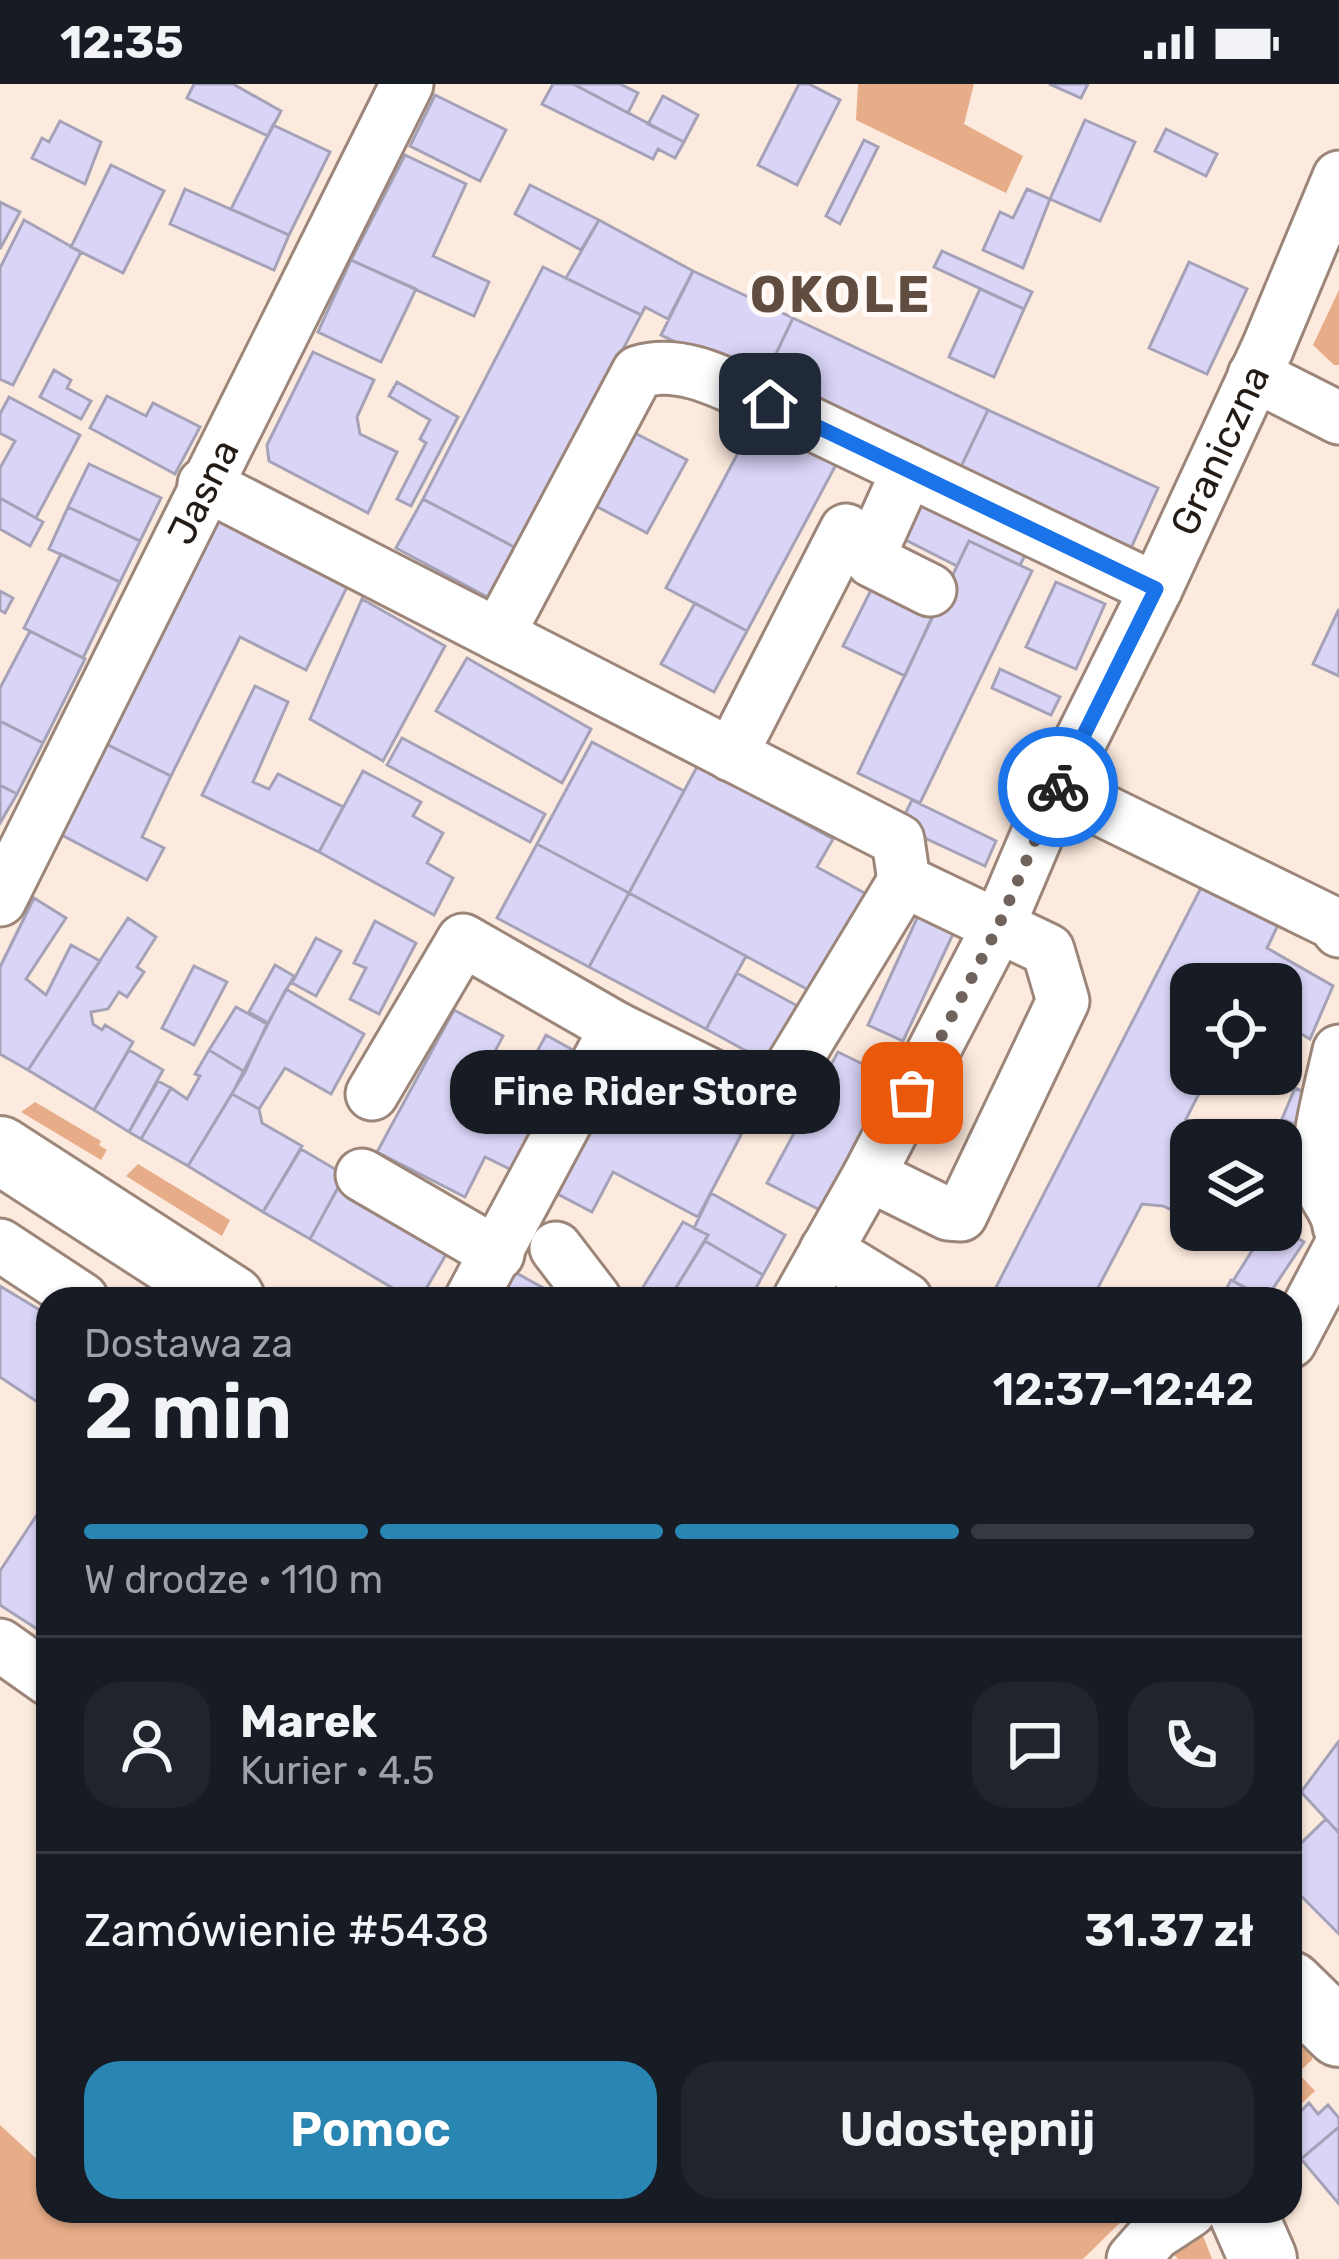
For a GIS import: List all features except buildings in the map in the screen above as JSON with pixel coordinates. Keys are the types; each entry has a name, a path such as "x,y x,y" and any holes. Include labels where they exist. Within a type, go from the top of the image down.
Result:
{"main road":[{"path":"0,1150 212,1287"},
{"path":"1247,2223 1263,2259"}],"street":[{"name":"Jasna","path":"0,900 407,84"},
{"name":"Graniczna","path":"806,1287 998,927 1057,788 1261,361 1339,177"},
{"path":"1261,361 1339,380"},
{"path":"1261,361 1339,418"},
{"path":"498,634 638,372 659,365 709,377 1156,589"},
{"path":"908,470 872,550 872,560 930,590"},
{"path":"204,484 898,840 904,881 769,1105 616,1028 464,940 372,1094"},
{"path":"731,754 846,530"},
{"path":"1057,788 1333,923 1339,931"},
{"path":"869,1175 947,1214 962,1215 1063,1001 1048,950 904,881"},
{"path":"478,1287 616,1028"},
{"path":"1339,1051 1322,1132 1318,1180 1338,1214 1339,1226"},
{"path":"362,1175 498,1254"},
{"path":"0,1246 63,1287"},
{"path":"556,1248 586,1287"},
{"path":"1302,1319 1339,1249"},
{"path":"826,1250 886,1287"},
{"path":"0,1645 36,1670"},
{"path":"1133,2259 1154,2234 1171,2223"}],"shaded area":[{"path":"858,84 974,84 964,124 1023,156 1006,193 856,120"},
{"path":"1339,290 1339,365 1334,365 1313,345"},
{"path":"35,1102 101,1141 99,1145 107,1150 101,1160 21,1112"},
{"path":"138,1164 230,1220 222,1236 126,1176"},
{"path":"1302,2028 1312,2040 1312,2060 1302,2069"},
{"path":"1302,2077 1315,2091 1302,2103"},
{"path":"0,2125 36,2158 36,2223 1120,2223 1083,2259 0,2259"},
{"path":"1200,2228 1212,2259 1178,2259 1163,2243"}],"way so far":[{"path":"912,1093 998,927 1058,787"}],"place":[{"name":"Fine Rider Store","path":"912,1093"}],"district":[{"name":"OKOLE","path":"841,294"}],"route":[{"path":"770,404 1156,589 1058,787"}]}
